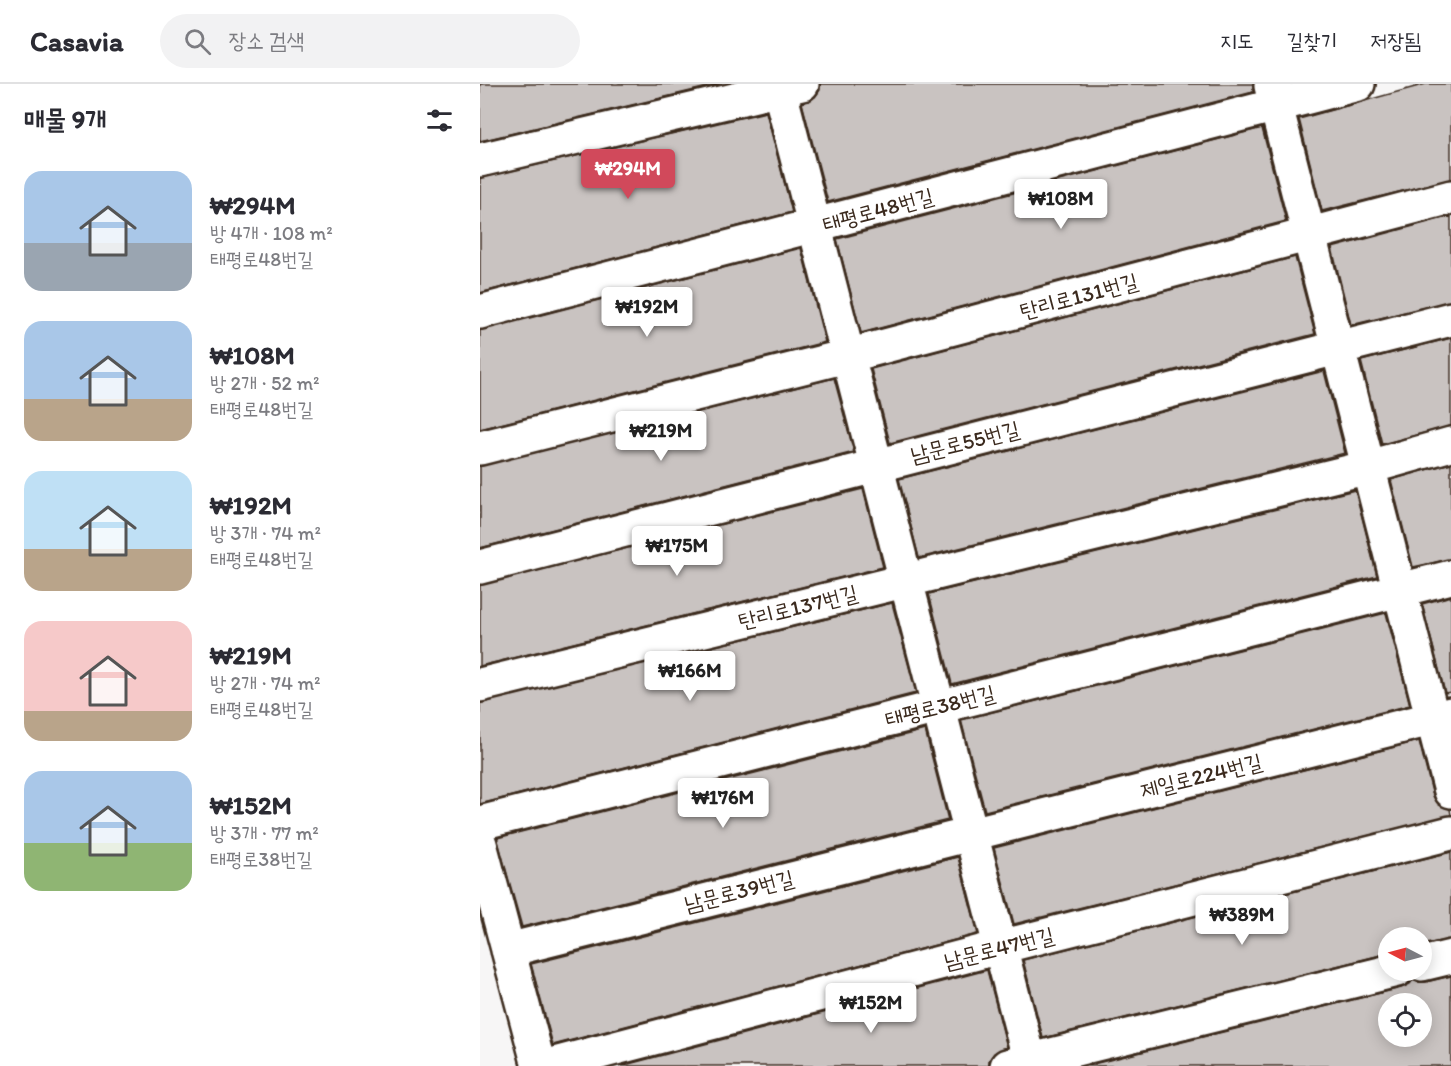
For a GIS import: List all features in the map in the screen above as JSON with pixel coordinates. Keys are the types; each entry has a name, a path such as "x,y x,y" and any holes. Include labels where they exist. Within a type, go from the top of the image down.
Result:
{"street":[{"name":"태평로48번길","path":"480,312 814,226 1274,95 1358,84"},
{"path":"480,160 786,86 814,226 1000,947 1023,1064 1378,975"},
{"path":"1274,95 1400,591 1442,717 1451,791"},
{"name":"탄리로131번길","path":"847,356 1310,236 1451,197"},
{"name":"남문로55번길","path":"480,567 1451,319"},
{"path":"480,448 847,356"},
{"path":"906,581 1369,467 1451,444"},
{"name":"태평로38번길","path":"480,823 1451,577"},
{"name":"탄리로137번길","path":"480,685 906,581"},
{"name":"제일로224번길","path":"970,833 1442,717"},
{"name":"남문로39번길","path":"508,950 970,833"},
{"name":"남문로47번길","path":"547,1066 1000,947 1451,833"},
{"path":"480,844 539,1066"},
{"path":"1432,962 1451,957"}],"building":[{"path":"480,84 720,84 480,141"},
{"path":"820,84 1253,84 1253,92 828,202 802,103 815,97 820,90"},
{"path":"1426,84 1451,84 1451,179 1322,211 1299,119"},
{"path":"766,112 792,212 480,293 480,178"},
{"path":"1262,128 1286,221 861,333 837,239"},
{"path":"1451,216 1451,301 1351,325 1332,248"},
{"path":"801,248 825,342 480,429 480,330"},
{"path":"1295,257 1315,334 890,443 871,369"},
{"path":"1451,338 1451,426 1382,444 1361,361"},
{"path":"1324,371 1345,453 919,558 899,479"},
{"path":"834,378 854,452 480,548 480,466"},
{"path":"1451,463 1451,559 1413,567 1391,480"},
{"path":"863,489 883,567 480,666 480,585"},
{"path":"1355,490 1377,576 952,684 929,594"},
{"path":"1451,596 1451,692 1445,693 1422,604"},
{"path":"892,603 916,693 480,804 480,703"},
{"path":"1386,613 1410,705 985,811 961,720"},
{"path":"925,730 948,820 522,927 497,838"},
{"path":"1419,741 1433,796 1438,804 1450,809 1451,815 1014,924 994,848"},
{"path":"1451,852 1451,939 1432,943 1432,927 1378,927 1378,956 1043,1038 1023,960"},
{"path":"958,857 978,934 553,1045 531,964"},
{"path":"987,970 1007,1047 994,1053 989,1060 989,1066 621,1066"},
{"path":"1451,976 1451,1066 1085,1066 1378,994 1378,1047 1432,1047 1432,993 1381,993 1401,988 1412,981"}]}
